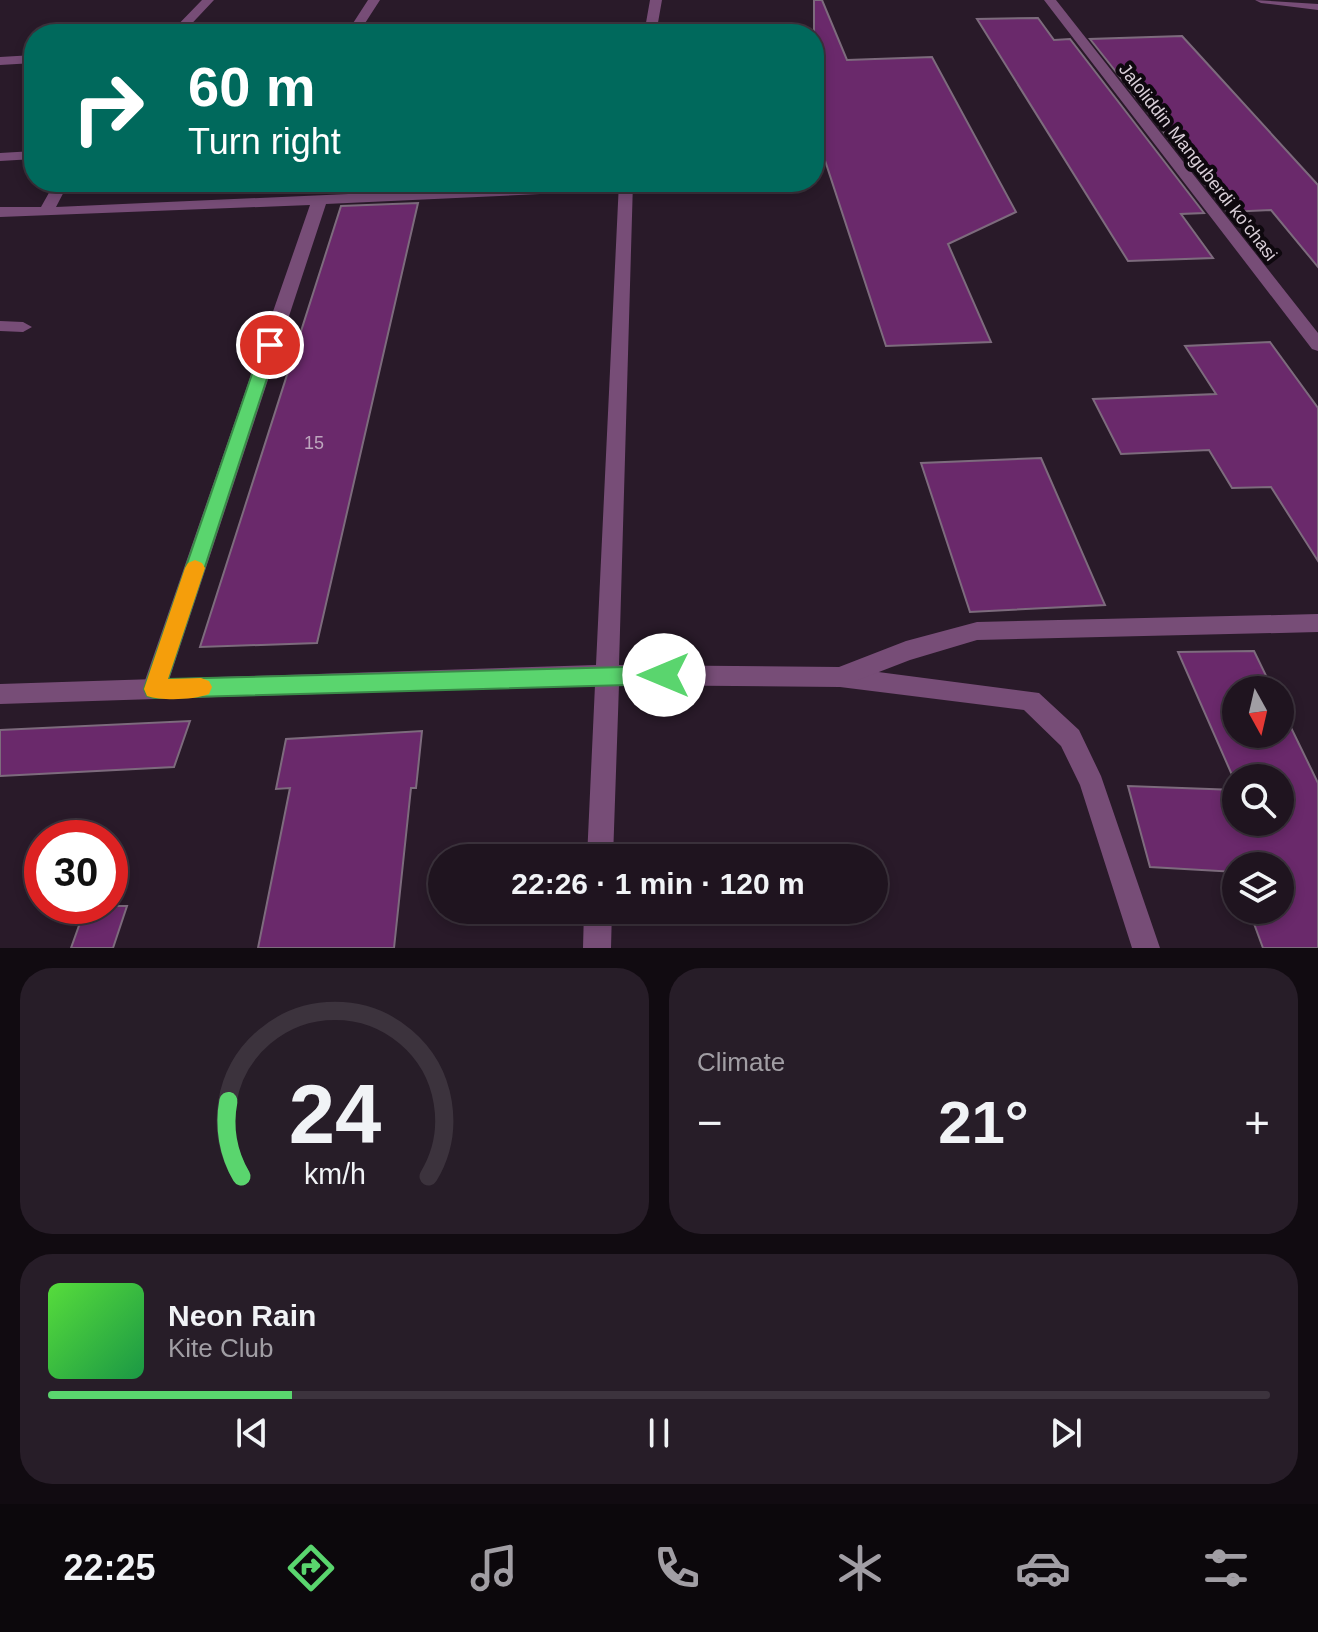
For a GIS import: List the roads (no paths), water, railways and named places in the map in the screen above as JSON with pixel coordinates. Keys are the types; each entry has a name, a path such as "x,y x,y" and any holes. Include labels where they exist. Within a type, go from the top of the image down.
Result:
{"street":[{"path":"185,24 208,0"},
{"path":"358,24 374,0"},
{"path":"652,24 656,0"},
{"name":"Jaloliddin Manguberdi ko'chasi","path":"1050,0 1318,345"},
{"path":"1261,0 1318,7"},
{"path":"0,61 24,60"},
{"path":"0,157 24,156"},
{"path":"46,212 57,192"},
{"path":"0,212 482,192"},
{"path":"600,844 626,192"},
{"path":"154,689 319,201"},
{"path":"0,326 23,327"},
{"path":"840,677 906,651 977,631 1318,623"},
{"path":"0,694 606,675 840,677 1030,700 1070,738 1092,784 1146,948"},
{"path":"597,948 598,924"}]}
